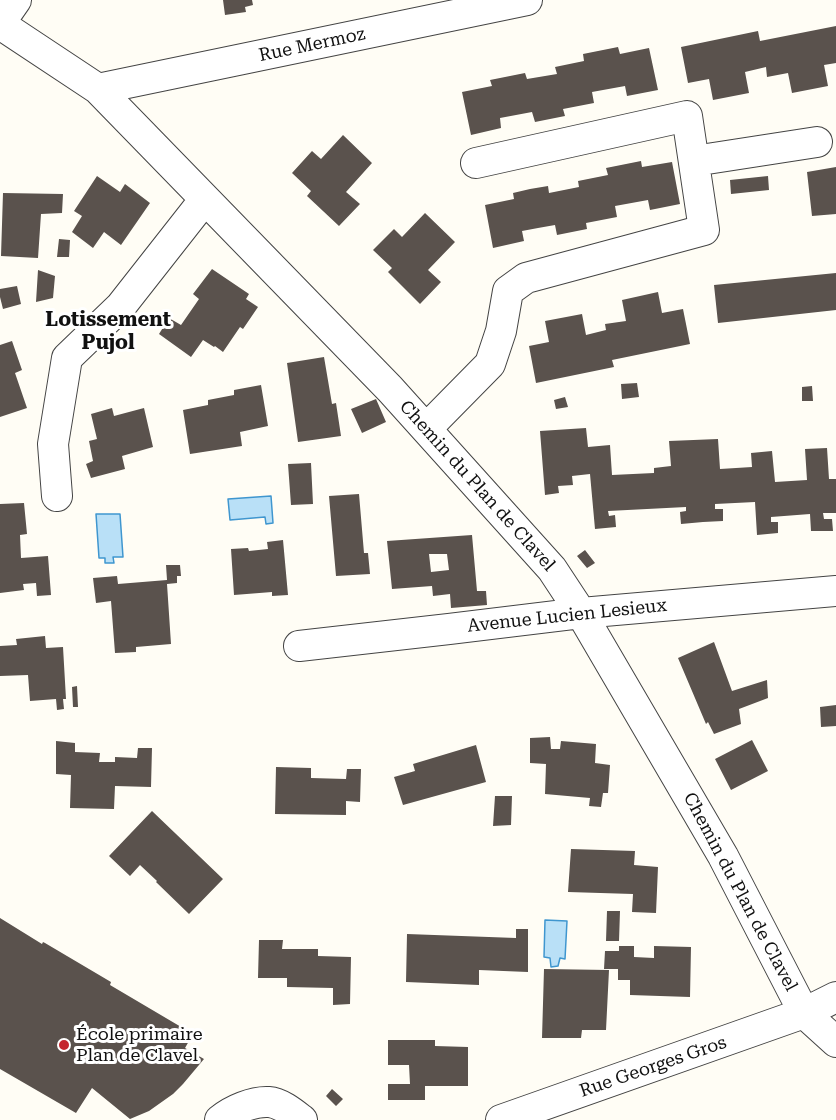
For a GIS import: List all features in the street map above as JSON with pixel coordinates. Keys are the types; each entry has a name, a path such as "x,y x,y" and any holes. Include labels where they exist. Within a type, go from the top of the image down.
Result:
{"street":[{"path":"0,23 16,0"},
{"name":"Rue Mermoz","path":"98,89 527,0"},
{"name":"Chemin du Plan de Clavel","path":"0,23 98,89 390,389 552,569 581,613 723,856 804,1013 836,1042"},
{"path":"426,429 490,364 501,331 508,291 526,278 704,230 687,116 476,164"},
{"path":"694,161 817,141"},
{"path":"57,496 53,444 67,358 121,306 205,200"},
{"name":"Avenue Lucien Lesieux","path":"299,646 581,613 836,591"},
{"name":"Rue Georges Gros","path":"501,1120 804,1013 836,997"},
{"path":"220,1120 248,1105 270,1102 302,1120"}],"water":[{"path":"271,496 273,523 266,524 265,517 230,520 228,499"},
{"path":"96,514 120,514 123,557 113,557 114,563 105,563 105,558 99,558"},
{"path":"545,920 567,921 565,959 560,958 558,966 551,967 550,958 544,957"}],"building":[{"path":"223,0 252,0 253,5 245,7 246,12 225,15"},
{"path":"836,26 836,63 824,65 828,86 792,93 788,73 767,77 766,67 745,72 749,93 713,100 709,79 688,83 681,47 758,31 760,41"},
{"path":"618,47 620,54 649,48 658,90 627,96 625,86 592,92 594,103 563,109 565,116 535,122 532,112 500,118 501,128 471,135 462,92 492,86 490,80 525,73 527,79 557,74 555,67 584,61 583,54"},
{"path":"343,135 372,163 346,192 360,204 339,226 307,196 311,191 292,173 312,151 321,159"},
{"path":"641,161 642,167 672,162 680,204 650,210 648,200 615,206 617,217 586,223 587,229 557,235 555,225 522,231 524,241 493,248 485,205 514,199 513,193 530,189 548,186 549,193 579,187 578,181 608,175 606,168"},
{"path":"836,167 836,214 812,216 807,172"},
{"path":"97,176 120,192 125,184 150,203 121,245 104,232 93,248 72,232 82,216 74,211"},
{"path":"768,176 769,190 731,194 730,180"},
{"path":"3,193 63,194 62,213 41,214 38,258 1,256"},
{"path":"425,213 455,242 428,270 441,282 420,304 388,272 392,268 373,250 394,229 402,237"},
{"path":"59,239 70,240 69,257 57,257"},
{"path":"212,269 249,294 246,299 258,307 243,329 240,327 223,352 203,340 191,357 159,334 169,318 181,325 199,299 193,294"},
{"path":"38,270 55,276 53,298 36,302"},
{"path":"836,273 836,310 718,323 714,285"},
{"path":"17,286 21,304 3,309 0,289"},
{"path":"658,292 662,313 683,309 690,344 612,360 614,367 536,383 529,346 549,342 545,321 582,314 586,335 606,330 605,324 626,321 622,300"},
{"path":"12,341 22,370 15,373 27,408 0,417 0,345"},
{"path":"324,357 332,404 336,403 341,436 298,442 287,363"},
{"path":"637,383 639,397 622,399 621,384"},
{"path":"261,385 268,426 240,432 242,446 190,454 183,410 208,405 208,400 234,395 234,390"},
{"path":"812,386 813,401 802,401 802,387"},
{"path":"565,397 568,407 556,409 554,400"},
{"path":"376,399 386,422 362,433 351,409"},
{"path":"112,408 114,416 144,408 153,447 122,456 125,469 91,478 86,464 93,461 89,441 97,439 91,414"},
{"path":"586,428 588,447 610,445 612,475 654,473 654,468 671,466 669,441 718,439 720,469 752,467 751,453 772,451 775,482 807,480 805,449 827,448 829,479 836,479 836,513 823,513 824,519 832,519 833,531 811,531 810,514 771,517 771,522 778,522 778,533 757,535 755,502 715,504 715,509 723,509 723,521 681,524 680,512 686,511 686,507 608,511 609,516 615,515 616,527 595,529 590,474 572,476 573,485 558,486 559,493 545,495 540,431"},
{"path":"311,463 313,504 291,505 288,464"},
{"path":"359,494 364,553 368,553 370,574 336,576 329,496"},
{"path":"24,503 27,534 20,535 21,558 48,556 51,595 37,596 36,583 23,584 24,590 0,593 0,504"},
{"path":"472,535 477,591 486,591 487,605 451,608 450,594 433,596 432,586 392,589 387,541","holes":["429,554 447,554 449,570 431,572"]},
{"path":"283,540 288,595 272,596 272,592 234,595 231,549 248,548 249,551 268,549 267,542"},
{"path":"585,550 595,563 587,568 577,556"},
{"path":"166,565 180,565 181,576 177,576 177,583 167,584 171,644 136,647 136,652 115,653 111,601 96,603 93,578 117,576 118,584 167,580"},
{"path":"45,636 46,648 63,647 66,699 63,699 64,709 57,710 56,699 30,701 28,675 0,676 0,646 17,645 16,639"},
{"path":"714,642 732,691 767,680 768,698 739,709 741,724 714,734 708,722 706,724 678,658"},
{"path":"77,686 78,707 73,707 72,687"},
{"path":"836,705 836,726 821,727 820,707"},
{"path":"550,737 551,749 560,749 561,741 596,744 595,763 610,765 608,793 603,793 601,807 589,806 590,798 545,794 546,764 530,763 530,738"},
{"path":"752,740 768,771 731,790 715,759"},
{"path":"56,741 75,743 75,752 100,753 99,762 115,762 115,757 137,758 138,748 152,748 151,787 115,786 114,809 70,808 71,775 56,774"},
{"path":"476,745 486,782 403,805 394,777 415,771 413,764"},
{"path":"276,767 311,768 311,778 346,779 347,769 361,769 360,802 346,801 346,815 275,814"},
{"path":"495,796 512,796 511,825 493,826"},
{"path":"152,811 223,879 189,914 140,865 130,876 109,856"},
{"path":"571,849 635,851 634,865 658,867 656,913 632,912 633,894 568,892"},
{"path":"607,911 620,911 619,941 606,941"},
{"path":"0,918 111,982 110,985 193,1034 185,1048 204,1059 173,1094 149,1111 130,1119 92,1088 76,1113 0,1069"},
{"path":"516,929 528,929 528,972 479,970 479,985 406,982 407,934 516,938"},
{"path":"259,940 283,940 282,949 318,949 318,956 351,957 350,1004 333,1005 333,988 287,987 287,978 258,978"},
{"path":"619,946 634,946 634,957 654,958 654,946 691,947 690,997 630,995 630,980 618,980 618,969 604,969 605,951 619,951"},
{"path":"544,969 609,970 606,1030 582,1030 581,1038 542,1038"},
{"path":"388,1040 435,1040 435,1046 468,1047 468,1086 425,1086 425,1100 388,1100 388,1084 410,1084 409,1065 388,1065"},
{"path":"332,1089 343,1099 336,1106 326,1096"}],"place":[{"name":"École primaire Plan de Clavel","path":"64,1045"}],"district":[{"name":"Lotissement Pujol","path":"108,332"}]}
